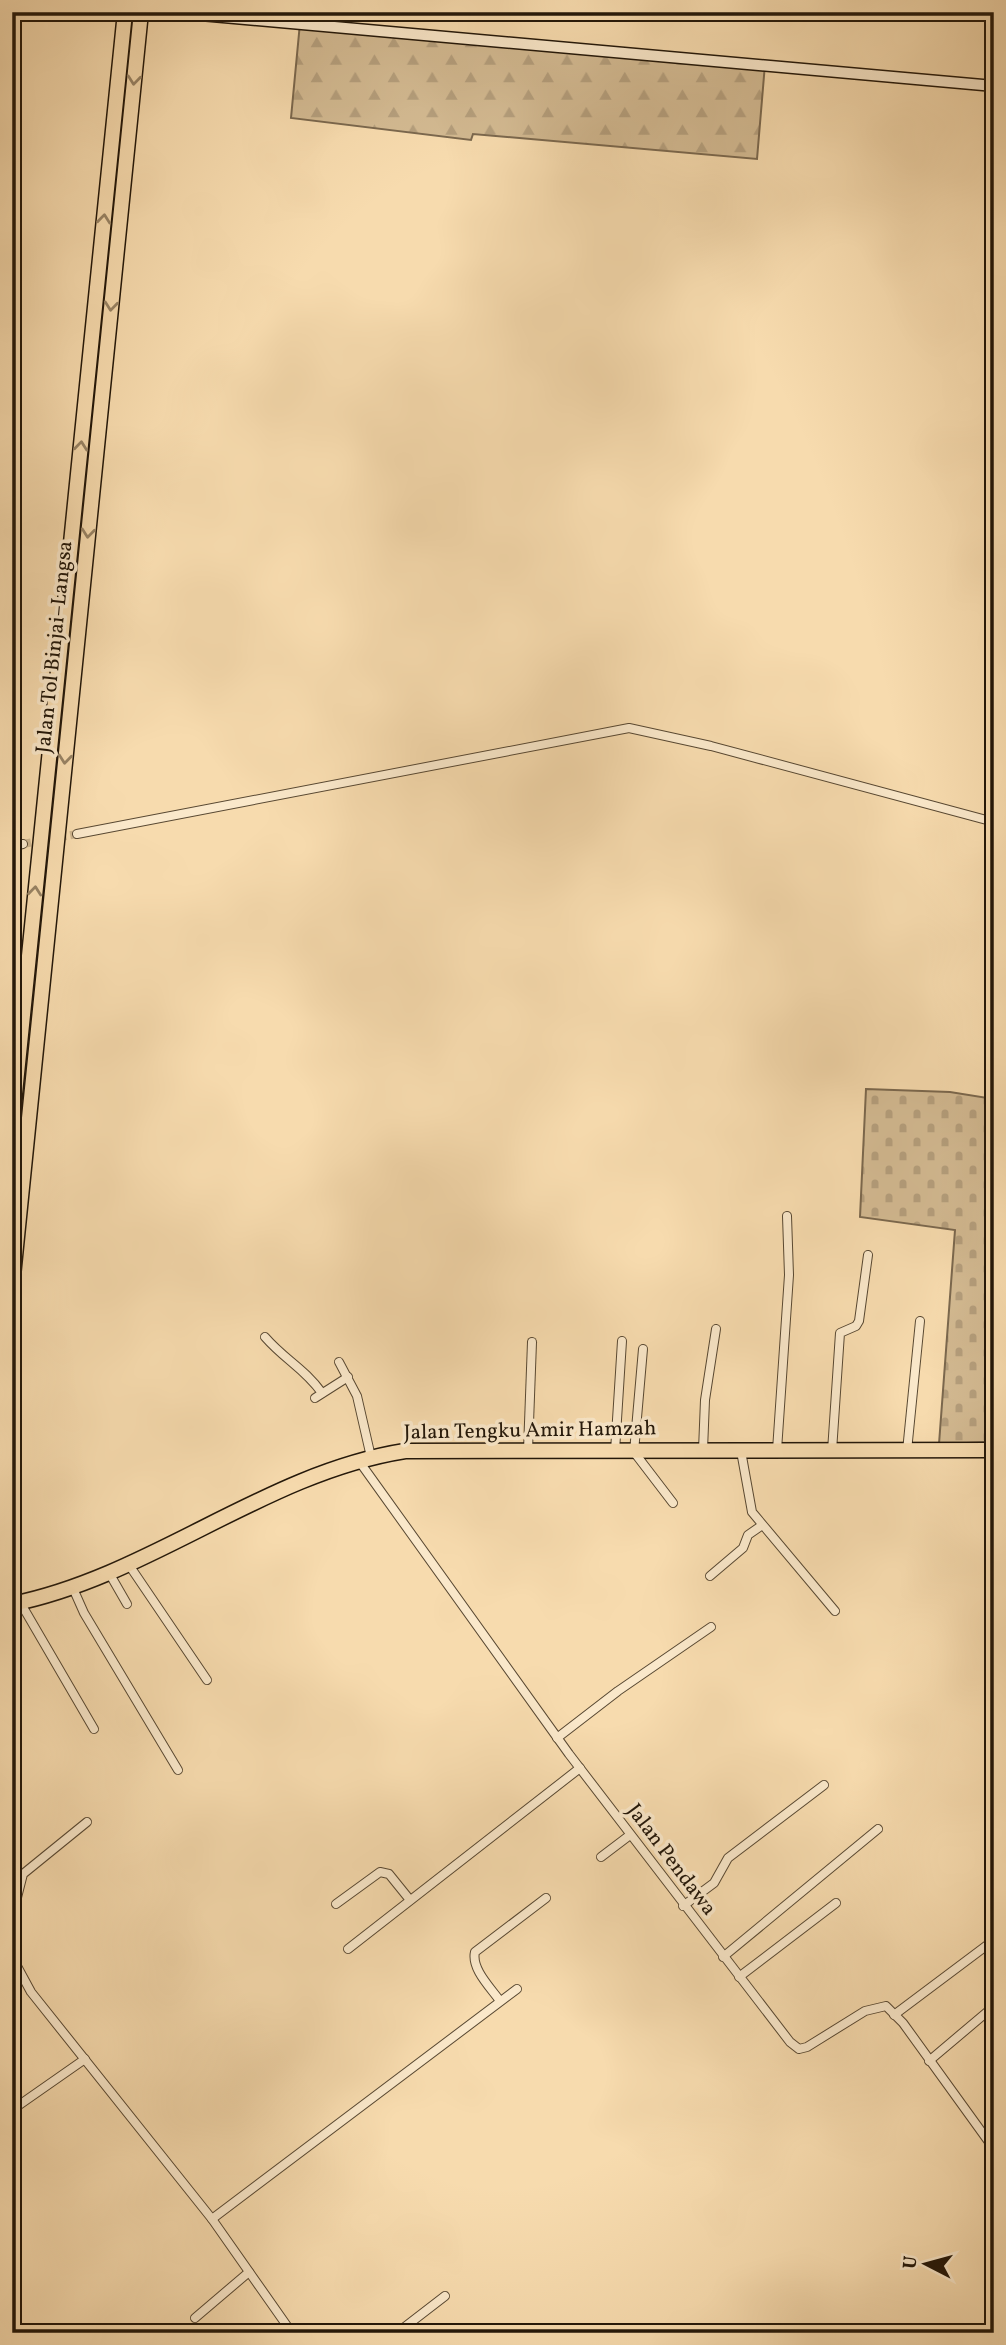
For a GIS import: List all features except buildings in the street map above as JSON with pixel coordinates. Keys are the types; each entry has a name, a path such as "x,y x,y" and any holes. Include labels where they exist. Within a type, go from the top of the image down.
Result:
{"highway":[{"name":"Jalan Tol Binjai–Langsa","path":"12,1123 125,12"},
{"name":"Jalan Tol Binjai–Langsa","path":"12,1286 141,12"},
{"name":"Jalan Tengku Amir Hamzah","path":"16,1603 72,1586 301,1484 365,1459 418,1450 994,1450"}],"street":[{"path":"167,12 271,16 994,86"},
{"path":"77,834 629,728 711,746 994,822"},
{"path":"12,846 23,844"},
{"path":"776,1450 789,1287 787,1216"},
{"path":"832,1451 840,1333 856,1326 859,1321 868,1255"},
{"path":"907,1451 919,1321"},
{"path":"703,1450 705,1400 716,1329"},
{"path":"265,1337 283,1356 308,1373 319,1396 348,1377"},
{"path":"615,1451 622,1341"},
{"path":"528,1450 532,1342"},
{"path":"643,1349 634,1452 673,1503"},
{"path":"339,1362 360,1406 365,1459"},
{"path":"741,1451 749,1506 761,1526 835,1611"},
{"name":"Jalan Pendawa","path":"365,1459 558,1738 683,1906 785,2036 799,2049 807,2047 877,2006 889,2008 894,2015"},
{"path":"710,1576 743,1548 748,1535 761,1526"},
{"path":"127,1562 207,1680"},
{"path":"108,1571 127,1604"},
{"path":"72,1586 84,1613 178,1770"},
{"path":"16,1603 94,1730"},
{"path":"558,1738 618,1691 710,1627"},
{"path":"348,1949 580,1768"},
{"path":"683,1906 714,1883 728,1858 824,1784"},
{"path":"12,1917 23,1874 87,1822"},
{"path":"723,1957 878,1829"},
{"path":"601,1857 630,1835"},
{"path":"336,1904 380,1871 389,1874 411,1900"},
{"path":"500,2001 478,1969 473,1958 475,1952 546,1898"},
{"path":"738,1977 836,1903"},
{"path":"994,1940 894,2015 994,2148"},
{"path":"12,1957 32,1992 212,2220 292,2333"},
{"path":"212,2220 517,1989"},
{"path":"929,2061 987,2012"},
{"path":"12,2110 85,2059"},
{"path":"195,2318 249,2272"},
{"path":"397,2333 445,2297"}],"green space":[{"path":"300,23 765,64 757,159 473,134 471,140 291,118"},
{"path":"866,1089 950,1092 994,1099 994,1442 939,1444 955,1230 860,1217"}],"tunnel":[{"path":"23,844 77,834"}]}
